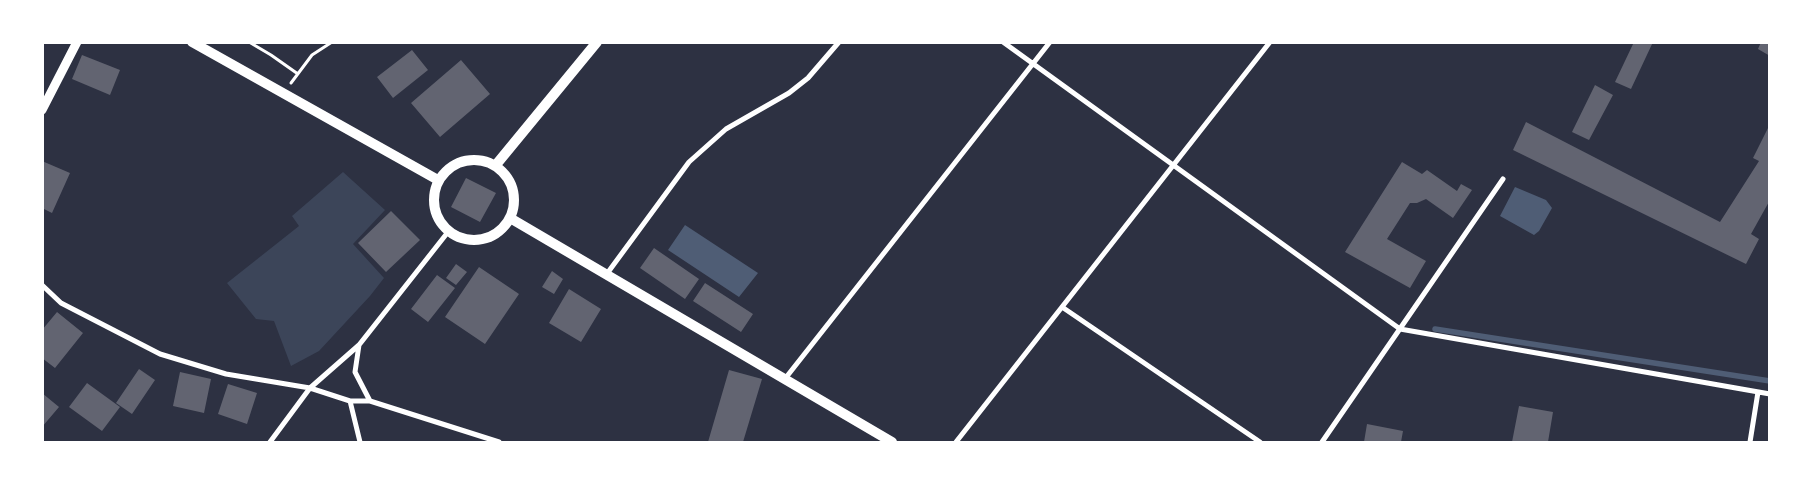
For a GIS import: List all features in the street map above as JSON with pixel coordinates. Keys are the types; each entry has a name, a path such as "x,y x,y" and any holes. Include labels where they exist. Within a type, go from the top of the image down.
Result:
{"main road":[{"path":"192,42 438,180"},
{"path":"495,166 597,42"},
{"path":"470,160 483,160 495,166 504,173 511,183 514,195 514,207 510,218 503,228 482,240 458,238 448,232 440,223 435,213 434,191 438,180 446,170 458,163 470,160"},
{"path":"510,218 892,442"}],"street":[{"path":"42,110 77,42"},
{"path":"606,275 689,162 726,129 789,93 808,78 839,42"},
{"path":"1003,42 1400,329 1770,394"},
{"path":"784,380 1050,42"},
{"path":"956,442 1270,42"},
{"path":"1322,442 1503,179"},
{"path":"270,442 310,388 359,345 448,232"},
{"path":"42,285 61,303 160,354 226,374 310,388 350,401 370,401 499,442"},
{"path":"1062,307 1260,442"},
{"path":"359,345 355,372 370,401"},
{"path":"1750,442 1758,392"},
{"path":"350,401 360,442"}],"path":[{"path":"249,42 298,74"},
{"path":"284,94 312,55 332,42"}],"shaded area":[{"path":"343,172 385,210 353,244 384,278 370,296 319,351 291,366 274,321 256,319 227,283 299,226 292,216"},
{"path":"1515,187 1546,200 1552,208 1539,231 1534,235 1500,216"},
{"path":"685,225 758,273 739,297 668,250"}],"building":[{"path":"1634,42 1653,42 1631,89 1615,82"},
{"path":"1761,42 1770,42 1770,56 1758,49"},
{"path":"412,50 428,70 393,98 377,77"},
{"path":"82,55 120,70 110,95 72,79"},
{"path":"461,60 490,94 440,137 411,103"},
{"path":"1595,85 1613,95 1589,140 1572,132"},
{"path":"1526,122 1720,222 1759,161 1753,158 1770,124 1770,200 1751,234 1759,239 1746,264 1513,150"},
{"path":"42,161 70,173 52,213 42,208"},
{"path":"1402,162 1422,174 1427,170 1457,191 1461,184 1472,190 1453,218 1426,199 1417,203 1410,203 1387,239 1426,261 1410,288 1345,252"},
{"path":"466,178 496,193 480,222 451,207"},
{"path":"391,211 420,240 386,272 358,243"},
{"path":"654,248 699,279 685,299 640,268"},
{"path":"456,264 467,272 456,285 446,278"},
{"path":"479,267 519,294 485,344 445,317"},
{"path":"552,271 563,279 554,294 542,287"},
{"path":"437,275 455,288 428,322 411,309"},
{"path":"705,283 753,314 741,332 693,301"},
{"path":"569,289 601,309 581,342 549,323"},
{"path":"57,312 83,333 55,368 42,358 42,330"},
{"path":"139,369 155,380 132,414 116,403"},
{"path":"729,370 762,379 743,442 708,442"},
{"path":"180,372 211,379 204,413 173,406"},
{"path":"87,383 120,407 102,431 69,407"},
{"path":"228,384 257,393 247,424 218,414"},
{"path":"42,393 59,407 42,427"},
{"path":"1519,406 1553,412 1548,442 1512,442"},
{"path":"1367,424 1403,431 1401,442 1364,442"}],"waterway":[{"path":"1435,329 1770,381"}]}
